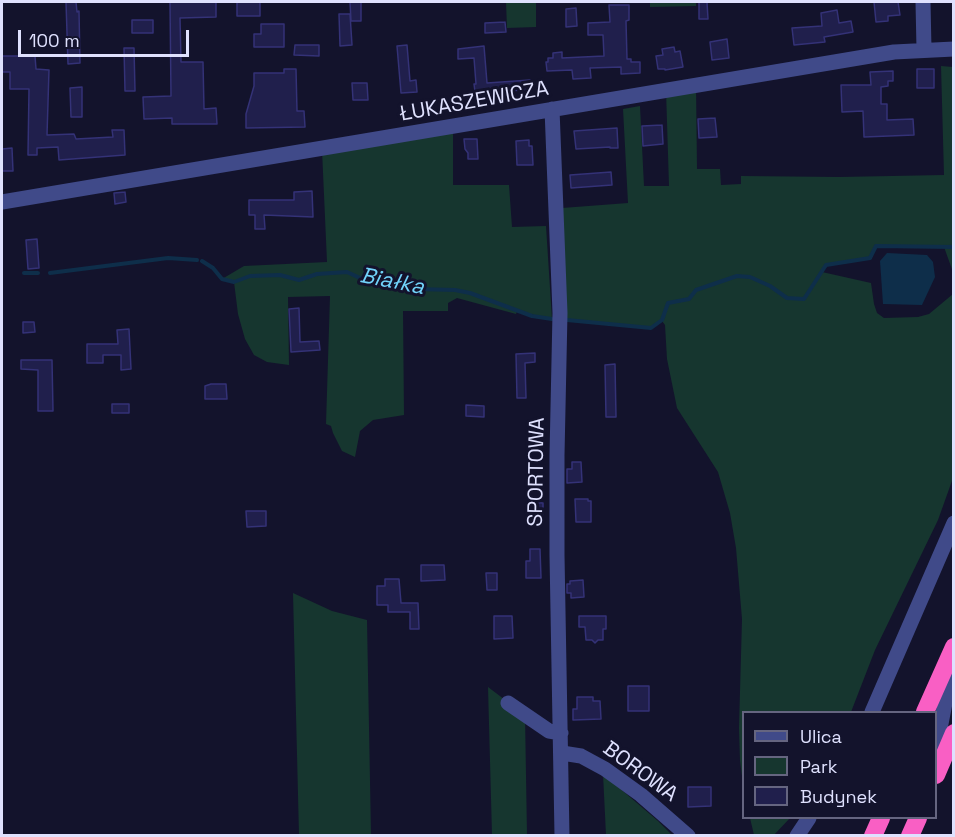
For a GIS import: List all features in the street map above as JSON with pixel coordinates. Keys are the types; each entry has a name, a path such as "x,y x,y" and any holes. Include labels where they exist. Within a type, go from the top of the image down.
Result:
{"highway":[{"path":"936,711 954,647"},
{"path":"937,773 954,733"},
{"path":"873,836 881,819"},
{"path":"910,836 918,819"}],"street":[{"path":"923,2 924,49"},
{"name":"ŁUKASZEWICZA","path":"2,202 894,52 954,49"},
{"name":"SPORTOWA","path":"552,109 560,314 557,488 562,836"},
{"path":"872,711 954,523"},
{"path":"937,711 954,656"},
{"path":"937,716 954,701"},
{"path":"508,703 549,731 561,734"},
{"name":"BOROWA","path":"562,753 581,756 615,776 641,795 688,836"},
{"path":"797,836 808,819"}],"green space":[{"path":"506,2 536,2 536,27 507,28"},
{"path":"650,2 696,2 696,6 650,7"},
{"path":"941,66 953,67 953,272 944,247 876,246 870,258 827,265 822,272 871,283 877,313 884,318 918,317 929,314 953,294 953,478 938,520 875,650 851,711 742,711 742,776 739,728 742,619 736,548 730,513 718,472 677,408 667,359 665,325 662,321 651,328 567,320 562,208 628,203 623,109 640,106 644,186 669,186 666,90 696,85 697,169 720,169 721,185 741,184 741,176 944,175"},
{"path":"453,126 453,185 509,185 512,227 546,226 552,319 517,311 516,314 457,298 448,303 448,311 403,311 404,415 373,420 360,431 355,457 342,451 331,426 326,424 330,296 288,297 289,365 267,362 254,355 245,339 238,314 234,282 222,279 244,266 327,262 322,150"},
{"path":"293,593 332,611 367,620 371,835 299,835"},
{"path":"488,687 525,715 527,835 492,835"},
{"path":"603,774 658,821 672,835 606,835"},
{"path":"750,819 789,819 773,836 754,835"}],"water":[{"path":"887,253 927,255 933,262 935,277 922,305 883,304 880,261"}],"building":[{"path":"66,2 76,2 77,12 79,11 80,63 68,64"},
{"path":"170,2 216,2 216,17 180,18 181,62 203,62 204,109 216,108 217,124 172,124 172,118 144,119 143,97 171,96"},
{"path":"237,2 260,2 260,16 237,16"},
{"path":"350,2 361,2 361,21 351,21"},
{"path":"699,2 707,2 708,19 699,19"},
{"path":"874,2 898,2 900,15 888,16 888,21 876,22"},
{"path":"609,5 629,5 629,20 626,21 627,59 631,59 631,62 640,62 640,73 621,74 621,67 590,68 591,78 573,79 572,70 547,71 546,62 548,58 553,58 553,53 562,52 562,58 604,56 603,35 588,35 588,23 610,22"},
{"path":"576,8 577,26 566,27 566,9"},
{"path":"837,10 839,23 851,21 853,32 824,37 825,42 794,45 792,28 822,26 821,13"},
{"path":"339,14 350,14 352,45 340,46"},
{"path":"132,20 153,20 153,33 132,33"},
{"path":"505,22 506,32 485,33 485,23"},
{"path":"261,24 284,24 284,47 254,47 254,34 261,34"},
{"path":"727,39 729,58 712,60 710,42"},
{"path":"295,45 319,45 319,56 294,55"},
{"path":"407,45 410,81 416,80 417,92 401,93 397,46"},
{"path":"484,46 487,83 530,80 530,90 497,91 497,101 478,103 474,84 476,84 474,58 458,59 458,49"},
{"path":"674,47 675,52 680,51 683,67 658,69 656,56 663,55 662,49"},
{"path":"124,48 134,48 135,91 125,91"},
{"path":"2,56 35,56 36,69 49,70 47,135 74,134 76,139 113,137 112,130 124,130 125,155 59,160 58,147 37,148 37,155 28,155 29,89 10,89 10,72 2,72"},
{"path":"284,69 296,69 297,111 304,111 305,127 246,128 246,114 254,86 254,73 284,73"},
{"path":"917,69 934,69 934,88 917,88"},
{"path":"893,71 893,81 888,81 888,86 881,87 881,104 887,104 887,120 913,119 914,135 864,137 863,111 842,112 841,85 871,85 870,72"},
{"path":"352,83 367,83 368,100 353,100"},
{"path":"82,87 82,117 71,117 70,88"},
{"path":"715,118 717,137 699,138 698,119"},
{"path":"662,125 663,144 643,146 642,126"},
{"path":"617,128 618,148 576,149 574,131"},
{"path":"464,139 477,139 478,159 468,159"},
{"path":"529,140 529,146 532,146 533,165 517,165 516,141"},
{"path":"12,148 13,171 2,171 2,149"},
{"path":"611,172 612,185 571,188 570,175"},
{"path":"312,191 313,217 264,215 265,229 255,229 255,215 249,215 249,200 294,200 294,192"},
{"path":"125,192 126,202 115,204 114,193"},
{"path":"37,239 39,268 28,269 26,240"},
{"path":"299,308 300,342 319,341 320,350 291,352 289,309"},
{"path":"23,322 34,322 35,332 23,333"},
{"path":"129,329 131,369 121,370 121,355 103,355 103,363 87,363 87,344 118,344 117,330"},
{"path":"535,353 535,362 525,363 526,398 517,398 516,354"},
{"path":"21,360 52,360 53,411 38,411 38,370 21,369"},
{"path":"615,364 616,417 606,417 605,365"},
{"path":"226,384 227,399 205,399 205,386"},
{"path":"112,404 129,404 129,413 112,413"},
{"path":"466,405 484,406 484,417 466,416"},
{"path":"572,462 581,462 582,482 567,483 567,469 572,469"},
{"path":"575,499 591,501 591,522 576,522"},
{"path":"528,502 543,503 543,521 527,521"},
{"path":"246,511 266,511 266,526 247,527"},
{"path":"530,549 540,549 541,578 526,578 526,561 530,561"},
{"path":"421,565 444,565 445,580 421,581"},
{"path":"486,573 497,573 497,590 487,590"},
{"path":"385,579 399,579 401,603 418,603 419,629 410,629 410,612 388,612 388,605 377,605 377,586 385,586"},
{"path":"583,580 584,597 571,598 571,593 567,593 567,584 570,584 570,581"},
{"path":"494,616 512,616 513,638 494,639"},
{"path":"579,616 606,616 603,640 595,643 592,640 586,640 585,627 579,627"},
{"path":"628,686 649,686 649,711 628,711"},
{"path":"577,697 593,697 593,701 600,701 601,719 573,720 573,709 577,709"},
{"path":"688,787 711,787 711,806 688,807"}],"waterway":[{"name":"Białka","path":"567,320 651,328 662,320 668,303 689,299 696,290 737,276 750,277 770,286 787,298 804,299 826,265 870,258 876,246 954,247"},
{"name":"Białka","path":"50,273 168,258 197,260"},
{"name":"Białka","path":"202,261 213,268 222,279 234,282 250,276 280,275 299,280 317,274 347,272 360,278 415,289 455,290 470,293 532,316 552,319"},
{"name":"Białka","path":"24,273 38,273"}]}
